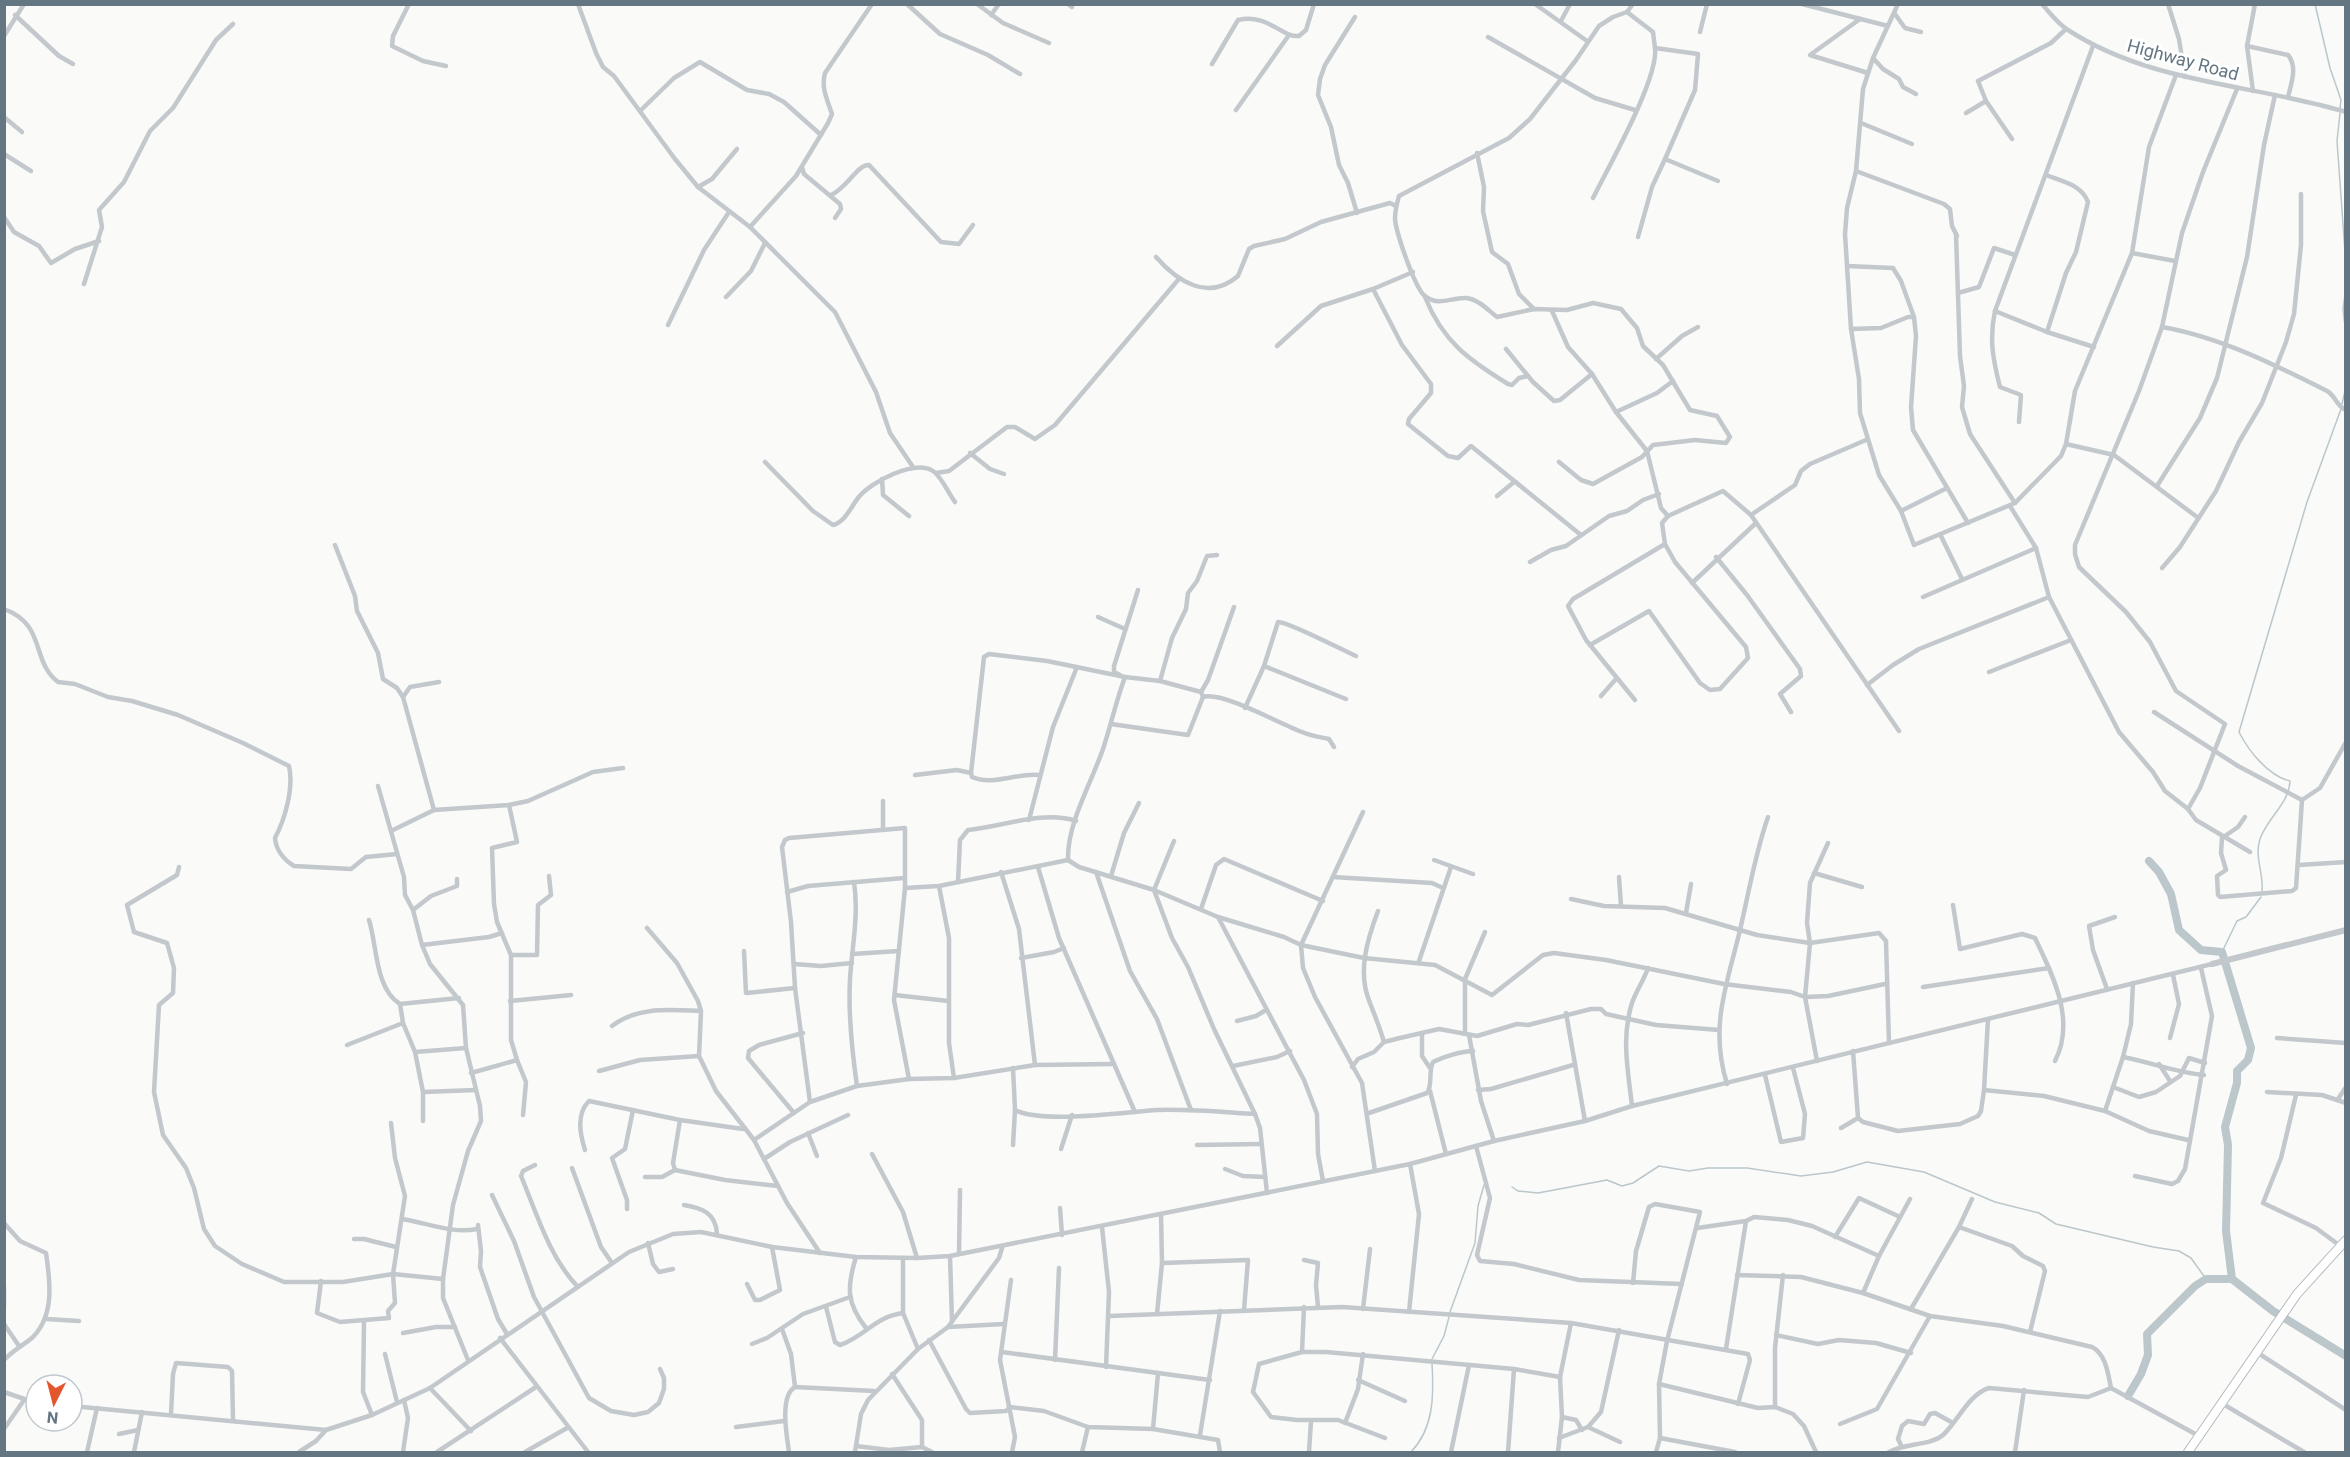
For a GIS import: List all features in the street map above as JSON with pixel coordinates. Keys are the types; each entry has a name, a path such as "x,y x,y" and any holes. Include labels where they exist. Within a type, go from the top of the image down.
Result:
{"main road":[{"path":"2188,1452 2297,1294 2342,1243"}],"street":[{"path":"4,36 15,15 24,4"},
{"path":"409,4 393,36 392,46 423,61 447,66"},
{"path":"578,4 587,37 603,67 614,76 675,159 699,186 750,227 835,312 876,392 890,433 913,467"},
{"path":"750,227 796,176 821,135 831,114 822,81 825,73 872,4"},
{"path":"907,4 940,34 988,55 1020,74"},
{"path":"977,4 991,15 1049,43"},
{"path":"991,15 999,4"},
{"path":"1212,64 1238,20 1246,18 1265,21 1275,24 1289,35 1304,34 1314,4"},
{"path":"1535,4 1587,41"},
{"path":"1561,21 1570,4"},
{"path":"1528,376 1519,378 1512,386 1460,351 1448,338 1417,286 1398,231 1396,206 1399,196 1405,191 1432,180 1477,153 1509,138 1530,118 1599,26 1627,12 1633,4"},
{"path":"1700,32 1707,4"},
{"path":"1802,4 1888,26"},
{"path":"1898,4 1873,58 1863,89 1856,171 1847,208 1847,266 1851,329 1859,379 1860,412 1866,440 1879,475 1901,511 1914,545 1941,536 2012,504 2061,456 2066,444 2075,391 2132,253 2149,147 2176,75"},
{"name":"Highway Road","path":"2042,4 2066,29 2093,46 2176,75 2237,89 2275,94 2346,112"},
{"path":"2168,4 2179,39 2184,76"},
{"path":"2253,91 2247,46 2255,4"},
{"path":"1593,198 1630,129 1635,110 1651,72 1653,32 1627,12"},
{"path":"1895,14 1905,28 1921,32"},
{"path":"15,15 59,56 73,64"},
{"path":"1355,17 1326,65 1320,80 1318,95 1357,213"},
{"path":"1860,19 1810,55 1868,73"},
{"path":"84,284 102,227 99,210 124,182 150,131 173,108 216,40 233,24"},
{"path":"2012,139 1986,101 1978,83 1979,80 2051,43 2066,29"},
{"path":"1236,110 1289,35"},
{"path":"1488,37 1595,98 1635,110"},
{"path":"2019,422 2021,394 2001,389 1994,364 1990,340 1995,311 2093,46"},
{"path":"2247,46 2288,56 2292,60 2294,66 2288,98"},
{"path":"1638,237 1652,187 1695,90 1698,54 1654,48"},
{"path":"1873,58 1883,69 1899,79 1903,87 1916,94"},
{"path":"640,111 674,78 700,62 747,90 769,94 784,102 821,135"},
{"path":"2188,809 2198,794 2225,724 2179,694 2150,642 2127,612 2085,574 2076,560 2078,534 2114,455 2162,327 2175,261 2203,172 2237,89"},
{"path":"2157,486 2200,418 2217,378 2247,257 2264,145 2275,94"},
{"path":"1966,113 1986,101"},
{"path":"4,117 22,132"},
{"path":"1861,123 1912,144"},
{"path":"699,186 712,179 737,149"},
{"path":"1477,153 1484,188 1483,211 1492,252 1508,264 1519,294 1534,309"},
{"path":"4,154 31,171"},
{"path":"1665,159 1718,181"},
{"path":"831,195 846,186 859,168 869,165 941,242 959,244 974,225"},
{"path":"802,167 804,174 831,195 841,207 835,218"},
{"path":"1856,171 1944,204 1950,209 1956,234 1958,294 1979,287 1995,248 2015,255"},
{"path":"796,176 804,174"},
{"path":"2046,175 2076,186 2086,195 2088,202 2076,252 2066,273 2047,333"},
{"path":"2162,568 2180,547 2197,517 2216,491 2239,442 2262,404 2294,314 2301,245 2301,194"},
{"path":"1156,257 1178,280 1199,287 1233,280 1238,276 1249,249 1254,246 1285,239 1321,222 1390,203 1396,206"},
{"path":"668,325 704,250 729,212"},
{"path":"4,217 14,232 39,246 51,263 75,249 99,241"},
{"path":"1956,234 1960,356 1964,386 1962,407 1970,434 2036,548 2049,597 2119,732 2153,772 2165,791 2188,809 2196,820 2222,838 2250,852"},
{"path":"726,297 751,271 765,243"},
{"path":"2132,253 2175,261"},
{"path":"1847,266 1893,268 1901,281 1914,317 1916,336 1911,407 1913,430 1968,523"},
{"path":"1277,346 1321,306 1374,289 1413,272"},
{"path":"936,473 949,471 998,431 1011,426 1035,439 1046,433 1107,366 1150,310 1178,280"},
{"path":"1374,289 1402,345 1431,384 1431,393 1409,418 1408,424 1448,456 1458,458 1472,446 1581,535"},
{"path":"1425,297 1443,302 1464,298 1477,301 1497,317 1534,309 1552,311 1593,303 1622,309 1637,328 1643,346 1673,381 1690,410 1717,416 1729,433 1729,441 1665,442 1653,445 1642,457 1593,484 1581,480 1559,462"},
{"path":"1552,311 1568,347 1592,374 1616,412 1647,451 1661,508 1668,516"},
{"path":"1995,311 2047,333 2094,346"},
{"path":"1851,329 1881,328 1914,317"},
{"path":"1656,359 1682,336 1698,327"},
{"path":"2162,327 2181,330 2276,365 2333,394 2342,409"},
{"path":"1506,349 1528,376 1554,401 1560,400 1592,374"},
{"path":"1616,412 1657,393 1673,381"},
{"path":"1751,515 1794,485 1801,471 1810,464 1866,440"},
{"path":"2066,444 2114,455 2197,517"},
{"path":"970,453 990,469 1004,474"},
{"path":"765,462 806,504 833,525 841,522 866,489 882,479 913,467 931,469 936,473 955,502"},
{"path":"882,479 883,495 909,516"},
{"path":"1497,496 1515,482"},
{"path":"1901,511 1947,488"},
{"path":"1590,645 1649,611 1700,683 1710,690 1720,689 1748,658 1748,652 1692,583 1665,544 1662,523 1668,516 1723,492 1751,515 1899,730"},
{"path":"1530,562 1581,535 1609,516 1627,511 1642,500 1659,494"},
{"path":"1692,583 1716,557 1756,523"},
{"path":"1941,536 1962,579"},
{"path":"1635,700 1590,645 1568,606 1573,599 1665,544"},
{"path":"334,545 355,596 357,610 374,642 384,679 397,688 403,697 434,810"},
{"path":"1923,597 2036,548"},
{"path":"1160,681 1172,638 1186,609 1188,593 1197,581 1207,556 1217,555"},
{"path":"1716,557 1747,595 1800,669 1801,676 1780,694 1791,712"},
{"path":"1125,677 1114,672 1114,666 1138,590"},
{"path":"1868,685 1893,665 1919,650 2049,597"},
{"path":"1111,724 1188,735 1234,607"},
{"path":"4,609 19,614 25,620 39,643 43,663 58,682 75,684 108,697 132,701 178,716 243,742 290,766 289,791 282,823 275,838 280,853 287,862 294,866 315,865 351,869 366,857 397,854"},
{"path":"1098,617 1125,629"},
{"path":"1245,708 1264,666 1273,634 1281,621 1356,656"},
{"path":"1989,672 2071,640"},
{"path":"1038,775 1014,775 992,781 980,781 972,777 984,657 994,654 1160,681 1202,694 1225,698 1303,733 1329,739 1334,747"},
{"path":"1264,666 1346,699"},
{"path":"1029,820 1038,775 1055,720 1077,667"},
{"path":"1068,860 1067,849 1125,677"},
{"path":"1601,696 1616,679"},
{"path":"403,697 410,687 440,682"},
{"path":"2154,712 2238,766 2302,800"},
{"path":"2302,800 2320,788 2346,742"},
{"path":"391,831 434,810 509,805 528,801 593,772 623,768"},
{"path":"915,774 957,770 971,773"},
{"path":"378,786 404,877 405,895 413,909 422,945 430,964 463,1005 466,1048 477,1090 481,1121 460,1178 443,1279 443,1298 468,1360"},
{"path":"2222,838 2221,853 2226,870 2217,878 2220,897 2292,891 2296,888 2299,865 2302,800"},
{"path":"883,801 883,828"},
{"path":"1111,876 1124,833 1139,803"},
{"path":"509,805 518,842 492,848 494,872 492,892 501,933 511,955 511,1040 526,1082 523,1115"},
{"path":"1364,812 1301,945 1303,968 1315,997 1362,1083 1369,1113 1376,1172"},
{"path":"2222,838 2238,827 2245,817"},
{"path":"958,882 962,835 968,830 1029,820 1067,818 1076,821"},
{"path":"1727,1084 1721,1064 1719,1030 1724,984 1740,930 1756,849 1768,818"},
{"path":"810,1102 803,1033 795,988 782,847 785,840 883,828 901,827 907,833 905,888 895,995 909,1079"},
{"path":"1174,841 1154,890 1172,938 1188,967 1214,1029 1255,1114 1267,1192"},
{"path":"1817,1060 1805,997 1810,943 1807,923 1810,883 1828,843"},
{"path":"1201,909 1216,865 1224,859 1323,901"},
{"path":"905,888 939,886 1068,860 1301,945 1364,958 1419,961 1435,965 1492,994 1548,953 1648,968 1724,984 1791,992 1805,997 1828,996 1885,984"},
{"path":"1434,860 1473,874"},
{"path":"2299,865 2346,862"},
{"path":"179,867 177,875 127,905 134,932 167,943 174,968 173,993 161,1001 158,1010 154,1092 163,1135 186,1168 194,1188 204,1229 215,1246 242,1264 284,1282 343,1282 393,1274 443,1279"},
{"path":"1038,867 1064,948 1112,1064 1135,1112"},
{"path":"1419,961 1451,867"},
{"path":"1001,872 1019,929 1035,1065"},
{"path":"1096,872 1131,971 1157,1019 1191,1110"},
{"path":"1814,873 1862,886"},
{"path":"511,955 537,955 538,905 551,895 549,876"},
{"path":"1333,876 1432,883 1443,888"},
{"path":"1619,877 1621,906"},
{"path":"787,892 808,886 904,878"},
{"path":"413,909 431,896 457,886 457,879"},
{"path":"854,882 856,914 852,954 851,1048 857,1086"},
{"path":"1686,913 1691,884"},
{"path":"939,886 949,938 949,1043 954,1078"},
{"path":"1571,899 1604,906 1665,908 1740,930 1810,943 1869,933 1883,935 1886,941 1885,984 1889,1043"},
{"path":"1953,905 1960,949 2029,934 2035,938 2049,968 2060,1001 2064,1039 2055,1061"},
{"path":"1378,912 1364,958 1366,987 1370,1003 1380,1023 1384,1042"},
{"path":"1218,916 1266,1010 1290,1051 1317,1114 1323,1181"},
{"path":"2107,990 2093,950 2089,926 2115,917"},
{"path":"369,920 384,986 399,1004 403,1023 415,1052 423,1092 423,1121"},
{"path":"646,928 677,963 701,1011 699,1056 716,1091 743,1129 754,1140 778,1185 820,1253"},
{"path":"84,1407 326,1430 372,1416 430,1388 612,1263 648,1243 673,1234 701,1232 717,1234 772,1247 856,1257 950,1256 1002,1248 1410,1164 1494,1141 1585,1121 1632,1106 2173,975 2346,930"},
{"path":"422,945 489,937 501,933"},
{"path":"1485,933 1465,979 1469,1036 1479,1090 1494,1141"},
{"path":"1021,958 1064,948"},
{"path":"744,951 746,993 795,988"},
{"path":"852,954 899,951"},
{"path":"794,964 821,966 852,963"},
{"path":"1632,1106 1624,1047 1628,1019 1648,968"},
{"path":"1923,987 2049,968"},
{"path":"2135,1176 2146,1180 2175,1183 2185,1169 2188,1140 2204,1075 2212,1016 2201,968"},
{"path":"2170,1038 2179,1004 2173,975"},
{"path":"2105,1111 2124,1057 2131,1024 2133,983"},
{"path":"510,1001 571,995"},
{"path":"895,995 948,1001"},
{"path":"399,1004 459,998"},
{"path":"1352,1067 1358,1059 1374,1052 1384,1042 1422,1035 1439,1029 1477,1036 1566,1013 1601,1009 1606,1014 1628,1019 1719,1030"},
{"path":"1237,1021 1256,1016 1266,1010"},
{"path":"612,1026 623,1017 642,1012 701,1011"},
{"path":"1566,1013 1573,1065 1585,1121"},
{"path":"1853,1051 1858,1118 1863,1122 1898,1131 1960,1124 1973,1119 1981,1111 1988,1019"},
{"path":"347,1045 403,1023"},
{"path":"794,1113 748,1058 749,1051 759,1045 803,1033"},
{"path":"1422,1035 1422,1056 1430,1068 1430,1091 1446,1154"},
{"path":"2277,1038 2346,1043"},
{"path":"415,1052 466,1048"},
{"path":"1233,1066 1277,1057 1290,1051"},
{"path":"1430,1068 1437,1060 1454,1056 1461,1051 1473,1051"},
{"path":"599,1071 640,1060 699,1056"},
{"path":"2124,1057 2204,1075"},
{"path":"2112,1087 2139,1096 2156,1092 2184,1071 2189,1058 2205,1063"},
{"path":"471,1073 517,1060"},
{"path":"754,1140 810,1102 857,1086 909,1079 954,1078 1035,1065 1112,1064"},
{"path":"2159,1064 2170,1081"},
{"path":"1479,1090 1491,1089 1573,1065"},
{"path":"1012,1068 1015,1110 1013,1145"},
{"path":"1766,1075 1781,1142 1801,1140 1805,1114 1793,1068"},
{"path":"2338,1099 2346,1087"},
{"path":"423,1092 477,1090"},
{"path":"1984,1090 2044,1096 2105,1111 2149,1131 2188,1140"},
{"path":"1369,1113 1430,1091"},
{"path":"2267,1092 2322,1095 2346,1103"},
{"path":"2296,1095 2281,1158 2263,1203 2342,1243"},
{"path":"585,1150 580,1129 586,1104 595,1101 680,1120 743,1129"},
{"path":"627,1209 627,1200 612,1158 625,1149 633,1110"},
{"path":"1015,1110 1023,1114 1072,1115 1191,1110 1255,1114"},
{"path":"764,1159 808,1133 848,1115"},
{"path":"1061,1149 1072,1115"},
{"path":"1841,1128 1858,1118"},
{"path":"675,1170 673,1163 680,1120"},
{"path":"321,1281 317,1313 340,1322 364,1322 389,1318 388,1311 395,1303 393,1274 405,1196 395,1158 391,1124"},
{"path":"808,1133 817,1156"},
{"path":"1197,1145 1261,1144"},
{"path":"1476,1146 1490,1198 1477,1259 1514,1264 1567,1279 1682,1284"},
{"path":"872,1154 903,1212 916,1258"},
{"path":"1409,1312 1419,1214 1410,1164"},
{"path":"535,1165 523,1171 521,1176 552,1251 565,1274 577,1286"},
{"path":"572,1168 601,1247 612,1263"},
{"path":"1225,1169 1243,1176 1265,1177"},
{"path":"645,1177 662,1177 675,1170 725,1180 778,1185"},
{"path":"959,1254 960,1190"},
{"path":"492,1195 514,1241 530,1288 589,1398 598,1405 627,1414 648,1412 659,1403 664,1389 664,1378 660,1370"},
{"path":"1835,1236 1859,1198 1900,1217"},
{"path":"1911,1309 1959,1227 1972,1199"},
{"path":"1863,1293 1879,1256 1910,1200"},
{"path":"684,1205 709,1213 714,1220 717,1234"},
{"path":"1633,1283 1636,1251 1650,1205 1698,1210 1701,1214 1667,1341 1659,1384 1659,1438 1656,1452"},
{"path":"1060,1208 1062,1235"},
{"path":"1157,1314 1162,1263 1161,1214"},
{"path":"1697,1228 1746,1221 1754,1217 1788,1220 1812,1226 1879,1256"},
{"path":"402,1219 459,1232 478,1227 480,1267 498,1319 507,1334"},
{"path":"1726,1349 1746,1221"},
{"path":"4,1223 20,1241 46,1252 49,1282 46,1318 32,1338 4,1360"},
{"path":"1102,1227 1108,1270 1109,1316 1106,1367"},
{"path":"1959,1227 2012,1246 2023,1256 2043,1266 2030,1332"},
{"path":"354,1239 364,1239 396,1247"},
{"path":"648,1243 653,1264 659,1272 673,1269"},
{"path":"747,1284 755,1300 760,1300 780,1290 772,1247"},
{"path":"932,1452 922,1447 889,1450 855,1449 861,1414 874,1390 918,1349 948,1327 999,1258 1002,1248"},
{"path":"1363,1309 1370,1249"},
{"path":"950,1256 952,1321"},
{"path":"856,1257 849,1281 850,1297 866,1328"},
{"path":"903,1258 903,1313 918,1349"},
{"path":"1162,1263 1248,1260 1244,1310"},
{"path":"1304,1260 1318,1263 1316,1285 1318,1306"},
{"path":"1055,1360 1059,1268"},
{"path":"1737,1275 1783,1275 1818,1280 1930,1316 2003,1326 2099,1350 2111,1388 2199,1436"},
{"path":"1775,1407 1776,1335 1783,1275"},
{"path":"1011,1280 1000,1360 1015,1437 1012,1452"},
{"path":"4,1287 4,1307"},
{"path":"752,1344 768,1338 803,1314 850,1297"},
{"path":"1302,1352 1304,1306"},
{"path":"1109,1316 1318,1306 1570,1323 1619,1330 1667,1341 1726,1349 1750,1356 1738,1404"},
{"path":"826,1307 838,1345 860,1336 866,1328 879,1319 903,1313"},
{"path":"1200,1435 1220,1311"},
{"path":"1840,1424 1877,1409 1911,1353 1930,1316"},
{"path":"46,1318 79,1321"},
{"path":"364,1322 363,1392 372,1416"},
{"path":"1558,1452 1562,1417 1560,1377 1570,1323"},
{"path":"4,1324 19,1346"},
{"path":"948,1327 1004,1324"},
{"path":"402,1333 436,1327 455,1327"},
{"path":"782,1329 791,1354 795,1387"},
{"path":"1560,1438 1588,1427 1601,1412 1619,1330"},
{"path":"1776,1335 1818,1344 1839,1340 1875,1343 1911,1353"},
{"path":"500,1338 567,1428 588,1452"},
{"path":"930,1340 966,1409 975,1413 1006,1411 1010,1407 1044,1411 1088,1427 1153,1429 1200,1435 1218,1440 1220,1452"},
{"path":"1002,1352 1210,1380"},
{"path":"1385,1438 1338,1420 1271,1417 1253,1392 1259,1364 1302,1352 1364,1354 1514,1369 1560,1377"},
{"path":"2258,1353 2346,1410"},
{"path":"385,1354 397,1402"},
{"path":"1345,1423 1358,1389 1364,1354"},
{"path":"171,1414 173,1374 176,1363 228,1367 232,1371 233,1420"},
{"path":"1451,1452 1469,1365"},
{"path":"1508,1452 1514,1369"},
{"path":"1153,1429 1158,1373"},
{"path":"892,1374 922,1420 922,1447"},
{"path":"1358,1380 1405,1401"},
{"path":"1659,1384 1758,1408 1775,1407 1793,1414 1804,1426 1816,1452"},
{"path":"437,1452 536,1387"},
{"path":"789,1452 784,1421 789,1392 795,1387 874,1390"},
{"path":"1889,1452 1901,1445 1935,1440 1983,1390 1998,1387 2088,1397 2111,1388"},
{"path":"430,1388 471,1431"},
{"path":"2015,1452 2024,1390"},
{"path":"4,1392 24,1400 4,1430"},
{"path":"403,1452 408,1418 404,1400"},
{"path":"2223,1404 2304,1452"},
{"path":"87,1452 97,1408"},
{"path":"134,1452 142,1412"},
{"path":"1901,1445 1898,1439 1902,1426 1908,1421 1924,1424 1930,1414 1935,1413 1953,1423"},
{"path":"1562,1417 1576,1420 1582,1430"},
{"path":"1309,1452 1311,1420"},
{"path":"736,1427 784,1421"},
{"path":"1082,1452 1088,1427"},
{"path":"1588,1427 1620,1442"},
{"path":"525,1452 567,1428"},
{"path":"119,1434 138,1430"},
{"path":"299,1452 316,1441 326,1430"},
{"path":"1659,1438 1705,1450 1735,1452"},
{"path":"2286,1452 2291,1445"}],"waterway":[{"path":"2315,4 2330,68 2341,100 2340,108"},
{"path":"2340,113 2337,141 2346,266"},
{"path":"2346,287 2343,309 2346,335"},
{"path":"2342,404 2346,387"},
{"path":"2262,891 2258,846 2263,831 2286,797 2290,781 2267,769 2248,747 2239,732 2307,502 2341,409"},
{"path":"2149,861 2159,872 2171,894 2179,930 2201,950 2222,952 2251,1048 2248,1060 2237,1071 2237,1083 2225,1127 2228,1145 2226,1231 2232,1279 2273,1311 2346,1356"},
{"path":"2222,952 2237,921 2246,917 2261,897"},
{"path":"1512,1187 1518,1191 1538,1193 1607,1180 1622,1186 1633,1183 1659,1166 1689,1171 1708,1168 1747,1168 1801,1176 1833,1172 1867,1162 1924,1172 1995,1202 2039,1213 2056,1224 2179,1251 2191,1258 2206,1279"},
{"path":"1450,1312 1475,1243 1478,1206 1484,1185"},
{"path":"2128,1396 2141,1374 2148,1355 2147,1334 2195,1286 2206,1279 2232,1279"},
{"path":"1432,1359 1444,1336 1449,1317"},
{"path":"1411,1452 1419,1443 1431,1410 1432,1363"}]}
